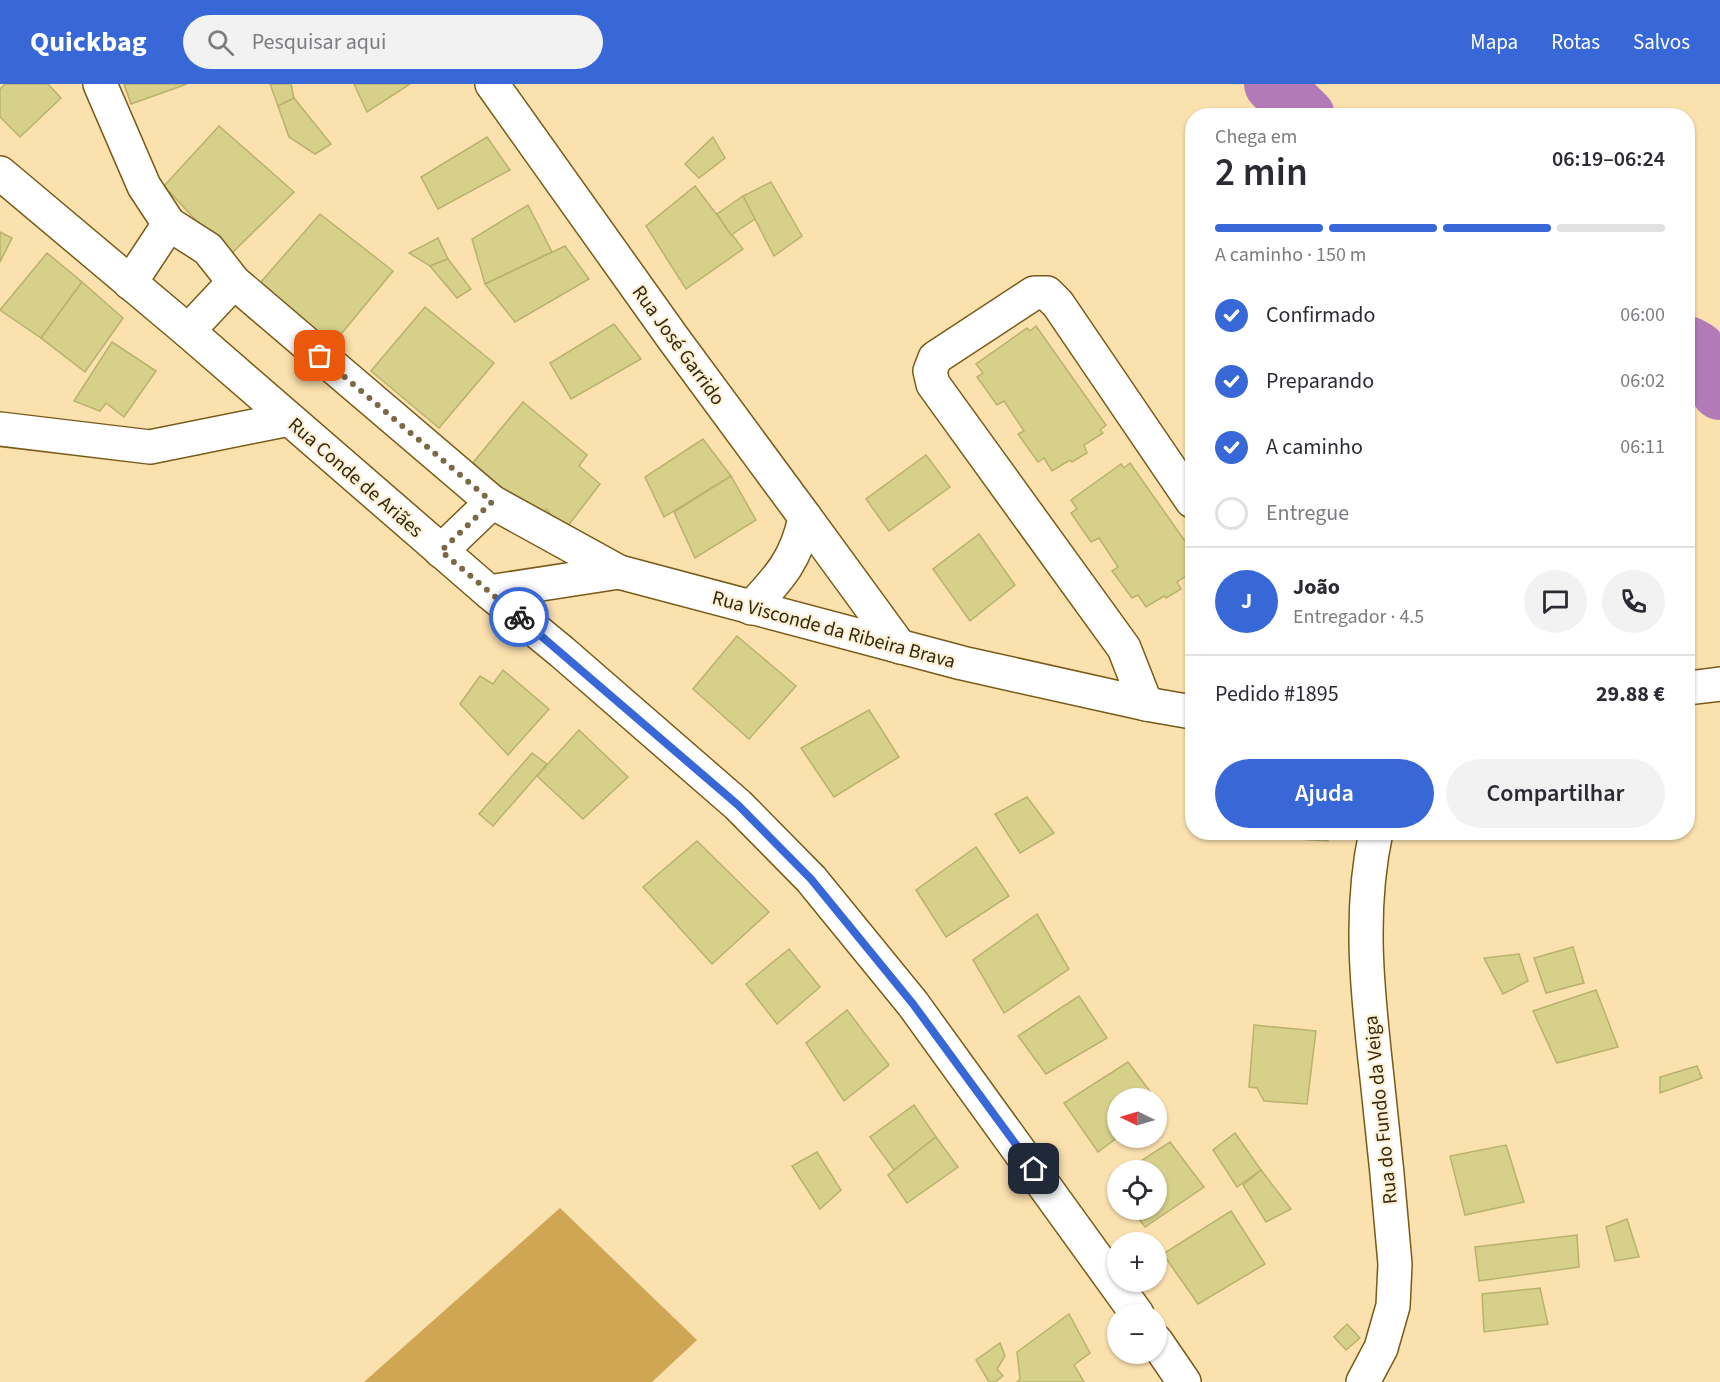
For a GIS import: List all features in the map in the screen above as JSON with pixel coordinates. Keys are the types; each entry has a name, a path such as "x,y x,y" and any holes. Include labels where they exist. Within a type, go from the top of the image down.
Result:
{"street":[{"name":"Rua Visconde da Ribeira Brava","path":"100,84 144,186 169,224 208,249 234,282 492,502 619,572 900,647 1146,704 1185,711"},
{"name":"Rua José Garrido","path":"492,84 673,338 900,647"},
{"name":"Rua Conde de Ariães","path":"0,173 188,331 738,805 811,879 913,1004 1130,1304"},
{"path":"130,283 169,224"},
{"path":"188,331 234,282"},
{"path":"1146,704 1124,648 933,384 930,371 935,358 1034,293 1047,293 1185,491"},
{"path":"0,429 150,447 289,419"},
{"path":"441,551 492,502"},
{"path":"752,608 795,554 805,518"},
{"path":"489,592 619,572"},
{"path":"1695,687 1720,684"},
{"name":"Rua do Fundo da Veiga","path":"1363,1382 1381,1348 1393,1306 1395,1264 1367,990 1365,943 1367,894 1375,840"},
{"path":"1167,1357 1184,1382"}],"shaded area":[{"path":"560,1208 697,1340 652,1382 364,1382"}],"building":[{"path":"5,84 48,84 61,98 20,137 0,117 0,89"},
{"path":"124,84 187,84 131,104"},
{"path":"270,84 291,84 294,98 278,106"},
{"path":"354,84 410,84 367,112"},
{"path":"294,98 331,144 315,154 289,137 278,106"},
{"path":"219,126 294,192 229,256 164,186"},
{"path":"487,137 510,170 438,209 421,177"},
{"path":"713,137 725,158 699,178 685,164"},
{"path":"771,182 802,236 774,256 743,196"},
{"path":"695,186 743,249 686,289 646,226"},
{"path":"743,196 755,219 731,235 717,214"},
{"path":"528,205 552,252 485,284 472,239"},
{"path":"320,214 393,271 333,344 261,282"},
{"path":"0,232 12,238 0,262"},
{"path":"438,238 448,259 430,266 409,253"},
{"path":"565,246 589,279 515,322 485,284"},
{"path":"47,253 82,282 41,338 0,310"},
{"path":"448,259 471,289 457,298 430,266"},
{"path":"82,282 123,318 85,372 41,338"},
{"path":"425,307 494,363 439,428 371,371"},
{"path":"614,324 641,359 571,399 550,363"},
{"path":"1036,326 1106,425 1100,430 1103,433 1084,445 1087,453 1052,471 1044,458 1038,462 1018,434 1024,431 1004,401 997,405 977,377 983,373 976,364 1027,328 1030,331"},
{"path":"112,342 156,371 124,417 106,403 100,411 74,401"},
{"path":"523,402 587,455 579,466 600,484 564,531 546,509 537,518 472,464"},
{"path":"703,439 731,476 664,517 645,477"},
{"path":"926,455 950,487 889,531 866,499"},
{"path":"1130,463 1185,541 1185,577 1177,582 1181,589 1146,607 1138,595 1132,598 1112,571 1118,567 1099,538 1091,542 1071,513 1077,509 1071,500 1121,464 1124,468"},
{"path":"731,476 756,520 695,558 674,512"},
{"path":"979,534 1015,585 970,621 933,569"},
{"path":"737,636 796,686 749,739 693,689"},
{"path":"503,670 549,709 508,755 460,704 480,676 493,684"},
{"path":"869,710 899,757 834,797 801,748"},
{"path":"579,730 628,777 583,819 537,776"},
{"path":"532,753 547,764 493,826 479,814"},
{"path":"1027,797 1054,833 1020,853 995,814"},
{"path":"697,841 769,912 712,964 643,887"},
{"path":"976,847 1009,896 946,937 916,890"},
{"path":"1037,914 1069,969 1004,1013 973,960"},
{"path":"1573,947 1584,983 1546,993 1534,958"},
{"path":"789,949 820,987 777,1024 746,984"},
{"path":"1519,954 1528,981 1503,994 1484,958"},
{"path":"1596,990 1618,1047 1557,1063 1533,1011"},
{"path":"1079,996 1107,1038 1046,1074 1018,1036"},
{"path":"847,1010 889,1065 844,1101 806,1043"},
{"path":"1254,1025 1316,1031 1307,1104 1264,1101 1257,1088 1249,1087"},
{"path":"1128,1062 1148,1088 1107,1088 1107,1145 1098,1152 1064,1103"},
{"path":"1697,1066 1702,1078 1660,1093 1660,1077"},
{"path":"914,1105 936,1137 894,1170 870,1137"},
{"path":"1235,1133 1261,1170 1237,1187 1213,1150"},
{"path":"936,1137 958,1167 907,1203 888,1175"},
{"path":"1170,1142 1204,1187 1167,1212 1167,1160 1142,1160 1161,1148 1167,1148 1167,1144"},
{"path":"1506,1145 1524,1202 1465,1215 1450,1156"},
{"path":"817,1152 841,1190 820,1209 792,1166"},
{"path":"1261,1170 1291,1209 1266,1222 1243,1185"},
{"path":"1231,1211 1265,1264 1198,1304 1167,1260 1167,1251"},
{"path":"1627,1219 1639,1257 1615,1261 1606,1227"},
{"path":"1140,1220 1155,1220 1145,1227"},
{"path":"1577,1235 1579,1267 1479,1281 1475,1247"},
{"path":"1540,1288 1548,1324 1484,1332 1482,1294"},
{"path":"1069,1314 1090,1353 1074,1365 1084,1382 1017,1382 1020,1379 1017,1352"},
{"path":"1347,1324 1360,1338 1346,1350 1334,1337"},
{"path":"1000,1343 1005,1356 997,1369 1003,1376 995,1382 989,1382 976,1360"}],"waterway":[{"path":"1273,84 1298,108"},
{"path":"1695,349 1720,391"}],"way so far":[{"path":"320,356 492,502 441,551 519,617"}],"route":[{"path":"519,617 738,805 811,879 913,1004 1034,1169"}]}
